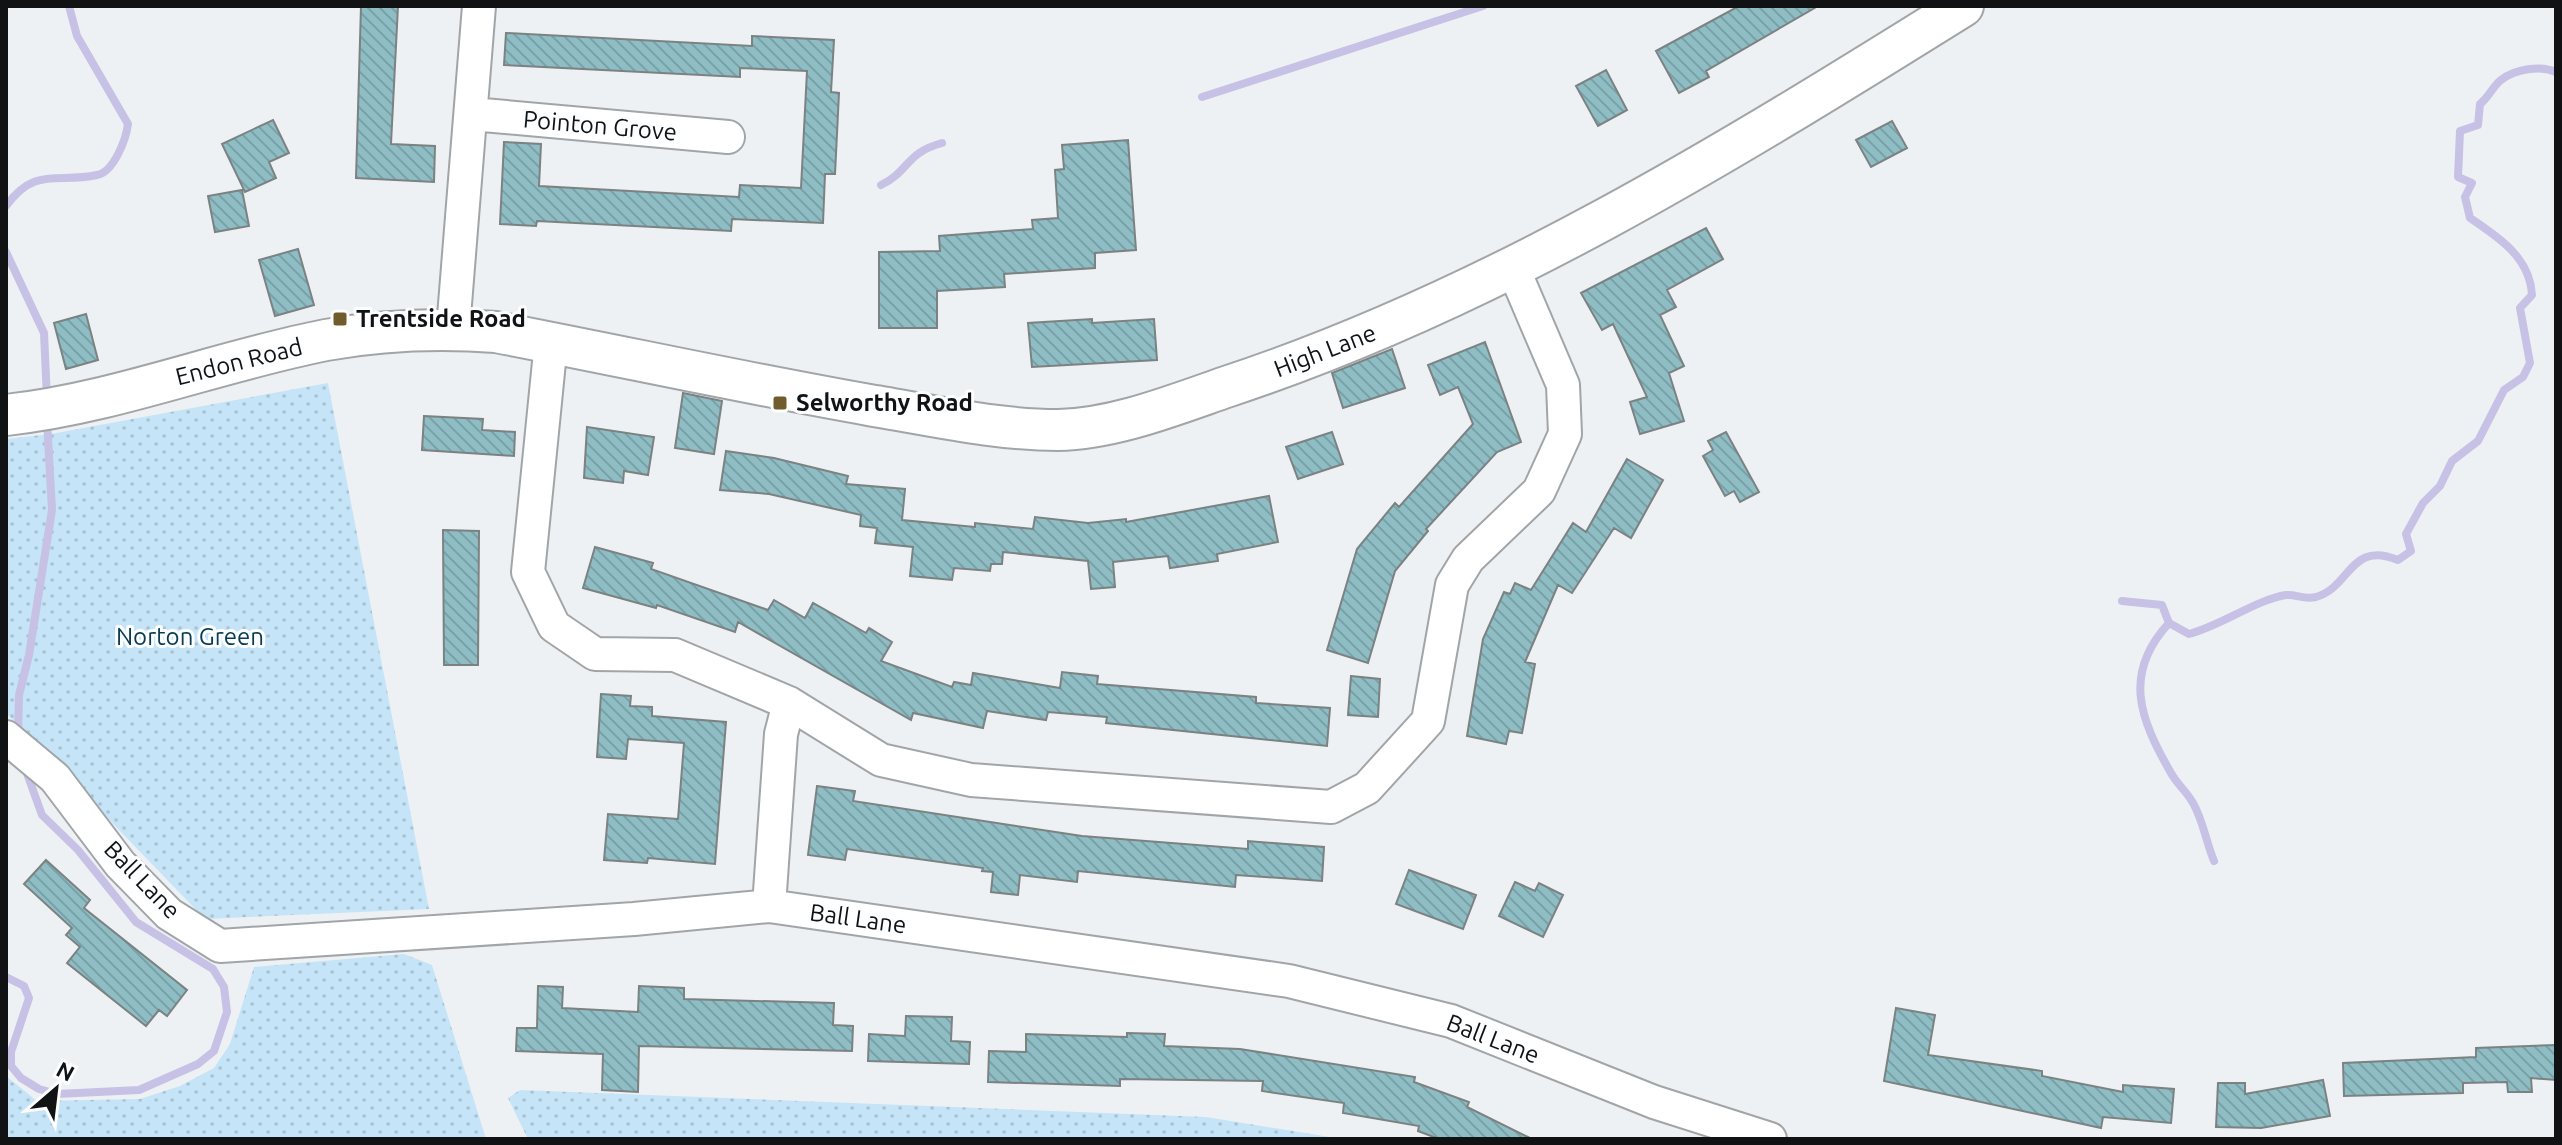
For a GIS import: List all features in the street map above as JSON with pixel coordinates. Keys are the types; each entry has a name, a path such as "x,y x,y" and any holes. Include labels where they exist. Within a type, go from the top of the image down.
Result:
{"main road":[{"name":"High Lane","path":"616,357 977,423 1060,430 1172,406 1368,336 1513,268 1769,127 1963,6"},
{"name":"Endon Road","path":"11,415 71,404 324,341 372,333 453,329 551,342 616,357"}],"street":[{"path":"453,329 479,6"},
{"name":"Pointon Grove","path":"472,114 728,137"},
{"path":"551,342 528,572 554,626 595,654 675,655 789,703 881,760 971,780 1331,807 1367,788 1428,721 1452,585 1468,559 1539,491 1565,434 1563,385 1513,268"},
{"path":"769,906 781,734 789,703"},
{"name":"Ball Lane","path":"6,737 55,778 120,864 169,914 220,946 634,919 769,906 1289,981 1451,1021 1654,1102 1770,1139"}],"green space":[{"name":"Norton Green","path":"328,383 429,909 205,919 6,713 6,439 51,434"},
{"path":"404,954 432,965 486,1139 6,1139 6,1076 37,1101 140,1099 180,1086 214,1068 230,1044 254,967"},
{"path":"520,1090 1206,1117 1342,1139 528,1139 508,1098"}],"building":[{"path":"361,6 398,6 391,144 435,146 434,182 356,178"},
{"path":"1739,6 1818,6 1706,71 1709,77 1679,93 1656,51"},
{"path":"506,33 752,46 752,36 834,40 831,92 839,93 835,174 825,174 823,223 732,219 731,231 537,221 536,226 500,224 504,142 541,144 539,186 739,197 740,185 801,188 807,71 740,68 740,77 504,65"},
{"path":"1606,70 1627,110 1598,126 1576,86"},
{"path":"273,120 289,153 269,162 276,178 245,192 222,144"},
{"path":"1892,121 1907,148 1871,167 1856,140"},
{"path":"1128,140 1136,250 1095,253 1095,268 1004,274 1005,287 937,291 937,328 879,328 879,252 940,251 939,236 1033,229 1032,220 1058,218 1055,170 1064,169 1062,145"},
{"path":"242,190 249,226 215,232 208,196"},
{"path":"1706,228 1723,259 1667,290 1676,307 1660,315 1684,366 1669,373 1684,421 1640,434 1630,402 1647,397 1613,324 1602,330 1581,293"},
{"path":"298,249 314,305 275,316 259,260"},
{"path":"86,314 98,360 66,369 54,323"},
{"path":"1092,319 1092,323 1154,319 1157,360 1032,367 1028,323"},
{"path":"1485,342 1521,442 1497,452 1426,529 1428,531 1395,571 1368,663 1327,650 1357,549 1395,503 1399,507 1473,424 1458,387 1440,395 1428,365"},
{"path":"1392,349 1405,388 1343,408 1332,373"},
{"path":"683,393 722,401 714,454 675,448"},
{"path":"424,416 483,419 482,430 515,432 514,456 422,450"},
{"path":"587,427 654,437 648,475 624,471 623,483 584,478"},
{"path":"1332,432 1343,464 1298,479 1286,447"},
{"path":"1726,432 1759,492 1740,502 1734,491 1725,496 1703,456 1713,450 1708,441"},
{"path":"726,451 774,458 848,476 846,484 905,489 902,520 975,527 975,523 1033,529 1035,517 1088,523 1126,519 1126,522 1269,496 1278,542 1217,554 1218,561 1170,568 1168,556 1113,562 1115,587 1091,589 1088,561 1003,552 1002,564 991,564 990,571 954,568 952,580 910,576 913,547 875,543 877,528 860,526 861,515 769,494 720,490"},
{"path":"1627,459 1663,480 1631,538 1614,528 1572,593 1558,585 1525,662 1535,664 1522,733 1509,731 1506,744 1467,736 1483,639 1504,592 1510,594 1515,583 1531,590 1573,523 1586,532"},
{"path":"443,530 479,531 478,665 444,665"},
{"path":"595,547 653,563 651,569 768,610 774,600 805,618 813,603 866,633 869,628 892,642 881,661 952,687 954,682 971,685 973,673 1060,688 1062,672 1098,676 1097,684 1256,697 1256,703 1330,708 1327,746 1106,723 1107,717 1048,712 1046,720 987,711 983,728 913,713 911,720 738,622 735,632 657,605 656,608 583,588"},
{"path":"1351,676 1380,679 1378,717 1348,715"},
{"path":"601,694 631,696 630,706 652,707 652,716 726,722 715,864 648,858 647,863 604,860 608,814 678,819 684,743 628,739 626,759 597,757"},
{"path":"817,786 855,791 853,801 1082,836 1248,849 1248,841 1324,847 1322,881 1236,875 1235,887 1078,871 1077,882 1020,875 1018,895 991,892 993,872 982,871 983,868 847,849 845,860 808,855"},
{"path":"46,860 90,900 84,908 187,990 167,1016 159,1010 146,1026 67,963 80,947 66,935 72,928 24,884"},
{"path":"1409,870 1476,895 1463,929 1396,904"},
{"path":"1515,882 1535,891 1539,883 1563,895 1543,937 1499,916"},
{"path":"538,986 563,987 562,1008 638,1012 639,986 684,988 684,999 834,1003 833,1025 853,1026 852,1051 639,1046 638,1092 602,1090 603,1054 516,1051 517,1028 537,1028"},
{"path":"1896,1008 1935,1015 1928,1055 2042,1071 2042,1076 2123,1092 2123,1085 2174,1089 2171,1123 2103,1117 2101,1128 1884,1081"},
{"path":"906,1016 952,1017 951,1041 970,1042 969,1064 868,1061 869,1034 905,1036"},
{"path":"1127,1033 1165,1034 1164,1046 1240,1049 1415,1077 1414,1082 1469,1102 1467,1107 1532,1139 1439,1139 1418,1131 1419,1126 1343,1113 1344,1103 1262,1091 1263,1081 1120,1079 1120,1086 988,1082 989,1051 1026,1052 1026,1034 1127,1037"},
{"path":"2556,1045 2556,1080 2531,1078 2532,1092 2508,1092 2507,1082 2463,1083 2463,1093 2344,1096 2343,1063 2476,1057 2476,1048"},
{"path":"2323,1080 2330,1116 2261,1128 2216,1127 2218,1083 2245,1083 2245,1094"}],"waterway":[{"path":"6,206 27,185 38,181 103,173 114,162 125,138 128,124 77,36 69,6"},
{"path":"1202,97 1483,6"},
{"path":"2122,601 2162,605 2169,623 2189,634 2275,597 2316,597 2328,592 2360,560 2382,555 2398,560 2411,551 2406,534 2423,503 2440,486 2452,461 2478,441 2504,390 2523,377 2530,363 2520,308 2532,295 2530,282 2511,249 2470,218 2465,197 2472,183 2458,177 2460,131 2478,125 2480,104 2507,76 2535,69 2556,72"},
{"path":"881,185 921,152 942,143"},
{"path":"6,252 44,333 47,399"},
{"path":"18,735 19,695 29,655 52,510 47,420"},
{"path":"2169,623 2145,660 2141,679 2144,715 2171,773 2191,799 2214,861"},
{"path":"6,977 24,986 29,998 11,1052 11,1066 21,1078 39,1089 57,1094 139,1090 198,1064 214,1051 227,1012 224,987 213,969 136,922 78,850 42,815 25,768"}],"place":[{"name":"Trentside Road","path":"340,319"},
{"name":"Selworthy Road","path":"780,403"}]}
